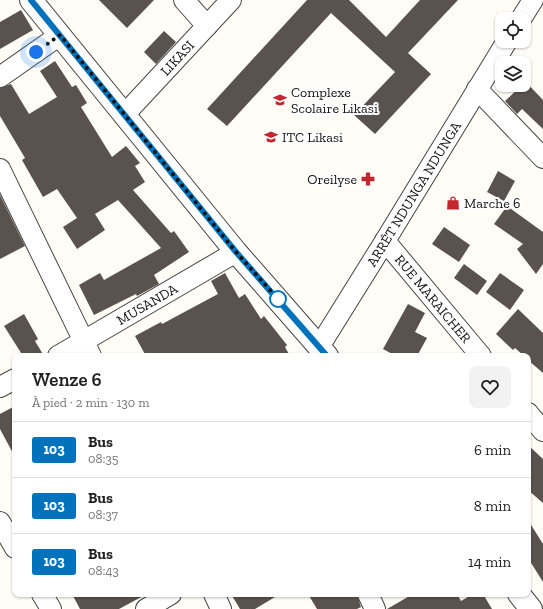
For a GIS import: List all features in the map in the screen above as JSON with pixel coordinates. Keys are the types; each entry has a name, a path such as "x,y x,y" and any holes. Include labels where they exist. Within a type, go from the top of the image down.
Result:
{"street":[{"path":"31,0 236,252 323,351"},
{"path":"184,0 207,26"},
{"name":"LIKASI","path":"124,115 231,0"},
{"path":"525,12 533,0"},
{"path":"0,77 60,35"},
{"name":"ARRÊT NDUNGA NDUNGA","path":"323,351 385,242 477,89 503,48"},
{"path":"477,89 543,158"},
{"path":"0,169 88,349"},
{"name":"RUE MARAICHER","path":"385,242 478,353"},
{"name":"MUSANDA","path":"71,353 88,349 236,252"},
{"path":"0,387 12,381"},
{"path":"531,417 543,431"},
{"path":"0,522 12,543"},
{"path":"44,597 50,609"},
{"path":"146,609 166,597"},
{"path":"215,597 221,609"},
{"path":"369,597 375,609"},
{"path":"522,597 531,609"}],"building":[{"path":"99,0 154,0 127,28"},
{"path":"307,0 349,0 386,37 420,0 458,0 408,53 431,74 375,134 354,115 395,72 331,13 227,126 207,109"},
{"path":"21,10 33,30 0,49 0,22"},
{"path":"164,31 176,42 156,64 144,52"},
{"path":"55,61 72,87 76,85 87,103 81,107 112,157 126,146 140,163 135,166 145,182 133,190 171,233 174,231 189,252 154,275 159,284 137,296 136,294 94,315 79,285 100,273 104,280 161,248 118,200 95,214 105,230 77,249 63,227 77,218 57,189 43,197 22,160 25,158 0,116 0,88 11,84 29,114 57,97 40,71"},
{"path":"531,87 543,100 543,129 522,109 517,114 505,101 515,92 531,92"},
{"path":"498,171 515,181 504,201 487,192"},
{"path":"0,195 25,246 0,259"},
{"path":"507,206 543,232 543,264 536,274 517,249 523,244 494,224"},
{"path":"444,227 470,245 459,262 432,244"},
{"path":"464,264 487,281 477,295 454,278"},
{"path":"225,273 239,298 245,294 261,319 264,316 287,345 285,347 288,353 144,353 135,336 161,322 162,324 218,294 211,281"},
{"path":"500,273 524,290 510,310 486,292"},
{"path":"408,304 425,313 415,332 427,338 419,353 390,353 383,349"},
{"path":"518,309 543,333 543,373 531,363 531,353 521,353 515,348 513,350 496,334"},
{"path":"24,314 38,339 35,341 42,353 21,353 4,326"},
{"path":"12,408 12,451 0,429 0,414"},
{"path":"531,448 543,459 543,503 531,493"},
{"path":"531,525 543,544 543,582 531,563"},
{"path":"74,597 141,597 119,609 80,609"},
{"path":"233,597 275,597 255,609 240,609"},
{"path":"310,597 358,597 361,607 357,609 317,609"},
{"path":"408,597 459,597 461,601 468,597 485,597 492,609 387,609"}],"bus line":[{"name":"103","path":"31,0 236,252 324,353"}],"place":[{"name":"Complexe Scolaire Likasi","path":"280,100"},
{"name":"ITC Likasi","path":"271,137"},
{"name":"Oreilyse","path":"368,179"},
{"name":"Marche 6","path":"453,203"}],"route":[{"path":"36,52 60,35 236,252 278,299"}]}
